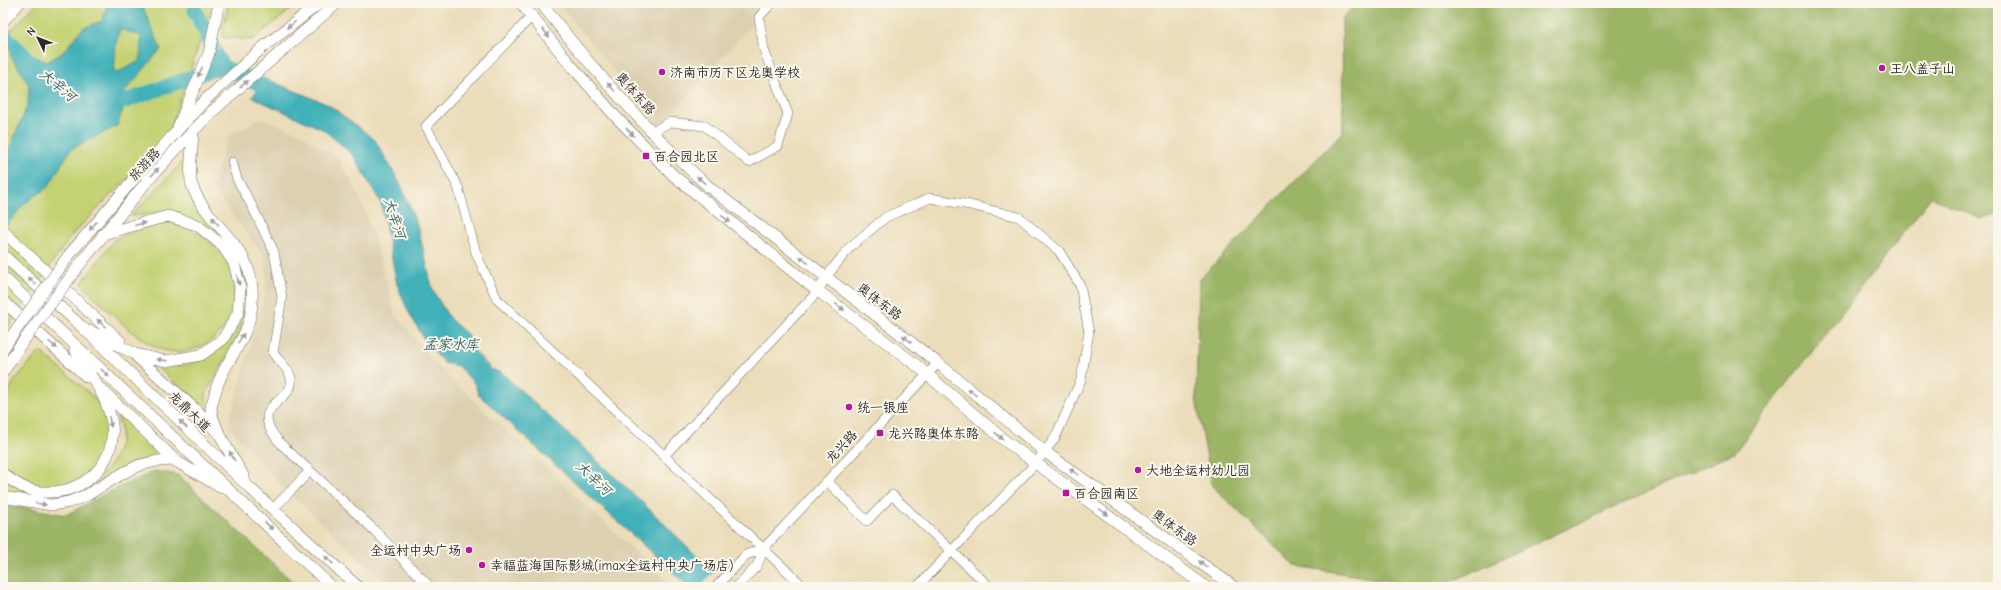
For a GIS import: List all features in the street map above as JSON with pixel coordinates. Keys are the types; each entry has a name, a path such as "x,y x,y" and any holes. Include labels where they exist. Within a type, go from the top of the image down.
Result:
{"main road":[{"path":"175,134 192,90 209,53 219,3"},
{"name":"旅游路","path":"6,345 69,255 139,173 204,101 262,48 320,3"},
{"name":"旅游路","path":"3,372 19,347 102,234 193,130 337,3"},
{"path":"521,3 569,63 616,117 673,175 818,291 915,364 926,375 1004,440 1206,587"},
{"name":"奥体东路","path":"540,3 586,60 652,132 678,160 709,187 938,363 1044,451 1234,587"},
{"path":"3,21 19,4"},
{"path":"193,130 191,183 199,201 235,245 248,266 252,287 250,314 245,332 216,385 211,409 220,437"},
{"path":"81,326 111,340 134,354 166,361 201,355 223,339 238,313 240,286 234,263 222,245 197,225 168,216 102,234"},
{"path":"5,232 134,354 207,420 220,437 252,490"},
{"name":"龙鼎大道","path":"4,255 81,326 252,490 358,587"},
{"path":"3,277 332,587"},
{"path":"3,300 97,385 178,464"},
{"path":"3,474 16,484 35,491 60,492 78,487 94,476 105,462 112,447 112,424 97,385 66,336"},
{"path":"3,497 52,505 58,504 87,495 125,472 140,465 157,461 174,460 178,464 241,500"}],"street":[{"path":"652,132 670,122 705,126 749,162 778,146 788,114 764,50 759,17 772,3"},
{"path":"532,16 426,126 458,187 476,253 497,299 804,587"},
{"path":"232,162 237,180 252,206 274,252 282,297 273,353 278,362 288,371 291,379 289,388 268,413 267,424 273,435 369,525 430,587"},
{"path":"664,456 818,291 826,277 850,247 886,217 930,198 970,205 1019,217 1059,251 1080,285 1089,332 1081,380 1055,438 1036,463 917,587"},
{"name":"龙兴路","path":"736,587 757,566 764,548 938,363"},
{"path":"273,509 310,471"},
{"path":"827,481 867,521 892,495 990,587"},
{"name":"龙兴路","path":"716,587 746,554 764,548"}],"shaded area":[{"name":"济南市历下区龙奥学校","path":"558,3 771,3 660,127"},
{"name":"全运村中央广场","path":"260,118 297,132 337,157 358,193 376,244 395,313 433,362 673,587 390,587 280,484 228,426 266,290 266,259 212,189 228,137"}],"green space":[{"path":"37,3 213,3 168,136 71,236 3,334 3,39"},
{"path":"228,3 299,3 252,40 222,37"},
{"path":"1358,3 1998,3 1998,215 1981,219 1931,197 1734,453 1439,587 1429,587 1295,566 1212,486 1196,398 1199,280 1343,132 1342,18"},
{"path":"188,156 187,183 232,246 247,276 248,314 242,330 206,393 207,411 155,365 188,365 213,354 225,344 239,326 244,310 246,288 241,272 215,233 164,213 131,216"},
{"path":"169,223 190,229 213,245 222,255 231,270 234,297 232,314 221,332 204,345 195,349 174,352 153,346 131,331 109,312 81,284 115,239 145,227"},
{"path":"40,351 105,407 109,436 101,460 85,476 64,486 45,487 23,481 10,471 3,463 3,402 14,381"},
{"path":"116,410 164,455 131,463 87,491 65,500 49,501 3,491 3,479 41,494 57,497 64,497 84,490 102,475 115,456 119,446 121,433"},
{"path":"155,471 178,475 298,587 3,587 3,506 27,508 66,515 105,494"}],"water":[{"path":"108,3 141,3 161,49 116,102 126,101 117,126 71,149 48,187 24,204 3,230 3,164 28,104 29,85 10,55 16,47 47,62 62,53 83,28 102,21","holes":["120,29 141,36 140,61 114,74 116,43"]},
{"name":"孟家水库","path":"266,79 329,105 375,140 401,185 418,228 433,291 450,319 468,335 471,348 491,369 503,374 643,503 728,587 689,587 478,394 475,384 458,366 444,363 426,342 408,311 397,284 381,203 353,155 324,130 252,97"}],"pier":[{"path":"715,571 730,587 699,587"}],"waterway":[{"path":"195,11 222,66"},
{"name":"大辛河","path":"3,34 30,61"},
{"name":"大辛河","path":"85,105 126,101 222,66 278,93"}],"place":[{"name":"王八盖子山","path":"1882,68"},
{"name":"济南市历下区龙奥学校","path":"662,72"},
{"name":"百合园北区","path":"646,156"},
{"name":"统一银座","path":"849,407"},
{"name":"龙兴路奥体东路","path":"880,433"},
{"name":"大地全运村幼儿园","path":"1138,470"},
{"name":"百合园南区","path":"1066,493"},
{"name":"全运村中央广场","path":"469,550"},
{"name":"幸福蓝海国际影城(imax全运村中央广场店)","path":"482,565"}]}
